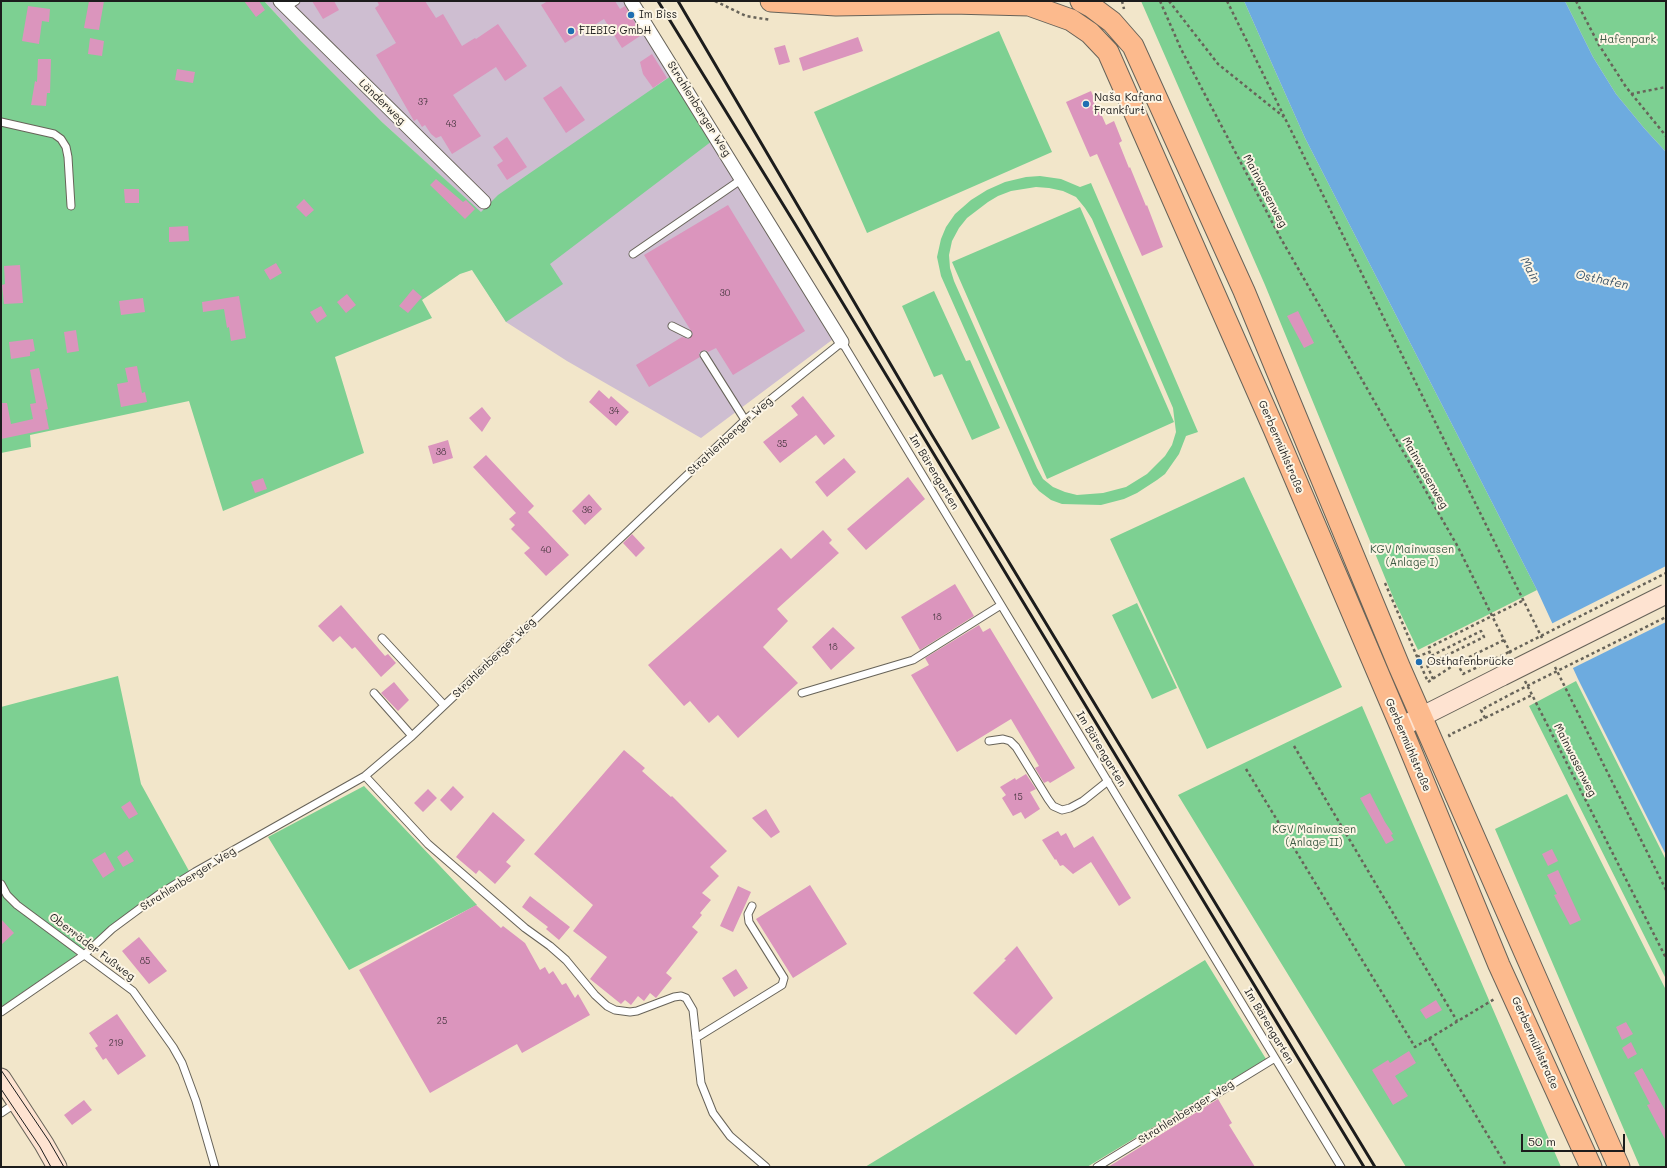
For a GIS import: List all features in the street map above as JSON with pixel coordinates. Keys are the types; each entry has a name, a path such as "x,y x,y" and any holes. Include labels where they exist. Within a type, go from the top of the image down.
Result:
{"main road":[{"name":"Gerbermühlstraße","path":"771,1 836,5 952,2 1029,5 1071,20 1090,33 1108,52 1274,429 1401,727 1499,965 1591,1167"},
{"name":"Gerbermühlstraße","path":"1081,1 1092,7 1112,22 1133,46 1244,291 1358,567 1422,717 1619,1167"}],"street":[{"name":"Strahlenberger Weg","path":"631,1 842,342"},
{"name":"Länderweg","path":"288,3 484,202"},
{"path":"1401,727 1666,594"},
{"path":"1,1078 57,1167"}],"lane":[{"path":"1,122 54,134 61,139 66,147 68,157 71,206"},
{"path":"633,254 742,179"},
{"path":"672,326 688,334"},
{"name":"Strahlenberger Weg","path":"1,1012 84,955 112,929 158,895 195,872 365,776 412,736 745,420 842,342"},
{"name":"Im Bärengarten","path":"842,342 1341,1167"},
{"path":"704,355 745,420"},
{"path":"802,693 913,660 1001,605"},
{"path":"382,638 444,705"},
{"path":"374,693 412,736"},
{"path":"989,741 1003,739 1010,741 1016,747 1053,806 1062,810 1083,801 1108,781"},
{"path":"365,776 428,844 525,928 566,960 594,995 607,1006 615,1010 630,1012 637,1011 674,997 681,996 686,998 693,1010 701,1082 713,1113 730,1136 766,1167"},
{"name":"Oberräder Fußweg","path":"1,884 7,895 18,905 132,991 173,1047 189,1081 215,1167"},
{"path":"696,1038 782,985 784,978 749,922 748,914 752,906"},
{"name":"Strahlenberger Weg","path":"1097,1167 1275,1058"},
{"path":"1,1113 17,1102"}],"path":[{"name":"Mainwasenweg","path":"1160,1 1181,49 1280,237 1458,547 1514,660"},
{"path":"1169,1 1218,64 1286,118"},
{"path":"1227,1 1524,600 1543,642"},
{"path":"1576,1 1599,45 1631,94 1666,136"},
{"path":"1631,94 1666,87"},
{"path":"1457,663 1463,674 1666,573"},
{"path":"1429,652 1428,648 1493,617 1524,600"},
{"path":"1485,718 1481,710 1666,617"},
{"path":"1429,652 1431,656 1481,631 1484,637 1427,665 1433,679"},
{"path":"1422,685 1457,663 1504,640"},
{"path":"1417,657 1429,652"},
{"path":"1553,663 1666,890"},
{"name":"Mainwasenweg","path":"1522,674 1666,958"},
{"path":"1451,740 1449,735 1532,694"},
{"path":"1294,746 1457,1021"},
{"path":"1246,769 1415,1047 1502,994"},
{"path":"1429,1038 1507,1167"}],"shaded area":[{"path":"264,1 639,1 844,331 701,438 567,361 506,322 473,270 493,224 382,122 301,41"}],"green space":[{"path":"1,1 264,1 301,41 382,122 481,212 498,195 671,76 712,141 550,264 563,284 506,322 472,270 460,274 422,300 432,318 335,357 364,453 223,511 189,401 30,435 31,447 1,453"},
{"name":"KGV Mainwasen (Anlage I)","path":"1141,1 1244,1 1305,138 1537,590 1418,650 1395,602 1265,285"},
{"name":"Hafenpark","path":"1565,1 1666,1 1666,152 1616,94 1593,57"},
{"path":"999,31 1052,152 867,233 814,112"},
{"path":"1040,176 1061,179 1080,187 1091,183 1198,432 1186,436 1179,454 1165,474 1137,493 1124,499 1101,505 1062,504 1051,500 1039,491 1033,484 941,276 937,257 941,239 946,227 955,214 971,200 987,190 1005,182 1026,177","holes":["1036,187 1063,191 1076,197 1092,219 1173,408 1176,432 1172,445 1165,456 1147,474 1126,487 1103,493 1077,495 1053,487 1043,479 954,281 950,268 949,255 952,241 959,228 967,218 988,202 1011,191"]},
{"path":"1080,207 1174,422 1047,479 952,262"},
{"path":"934,291 966,361 970,360 1000,428 972,440 942,374 934,377 902,306"},
{"path":"1244,477 1342,687 1207,749 1110,539"},
{"path":"1137,603 1177,688 1152,699 1112,615"},
{"path":"118,676 141,784 189,871 112,926 71,959 1,1007 1,707"},
{"path":"1576,681 1666,860 1666,979 1529,706"},
{"name":"KGV Mainwasen (Anlage II)","path":"1362,706 1561,1167 1406,1167 1178,795"},
{"path":"364,786 477,905 349,970 268,837"},
{"path":"1567,794 1666,990 1666,1167 1640,1167 1495,829"},
{"path":"1205,960 1266,1059 1087,1167 865,1167"}],"water":[{"path":"1244,1 1565,1 1593,57 1616,94 1666,152 1666,855 1578,679 1537,590 1305,138"}],"pier":[{"name":"Osthafenbrücke","path":"1666,566 1666,622 1571,669 1551,624"}],"building":[{"path":"89,1 104,1 99,30 84,28"},
{"path":"244,1 259,1 265,10 256,17"},
{"path":"312,1 334,1 339,10 323,19"},
{"path":"377,1 425,1 436,18 443,14 462,46 475,38 476,39 498,24 527,66 505,81 496,67 453,95 481,136 452,154 441,136 436,138 431,134 425,125 422,127 417,119 414,121 376,55 396,43 375,8 379,5"},
{"name":"FIEBIG GmbH","path":"548,1 615,1 620,9 625,6 637,26 634,27 640,36 622,48 604,19 565,43 541,5"},
{"path":"28,6 50,9 49,22 42,21 39,44 22,41"},
{"path":"858,37 863,51 803,71 799,58"},
{"path":"90,38 104,41 102,56 88,54"},
{"path":"785,45 790,62 779,65 774,48"},
{"path":"652,54 667,78 653,88 643,74 640,62"},
{"path":"38,59 51,59 50,93 47,93 46,106 31,105 35,81 37,82"},
{"path":"177,69 195,72 193,83 175,80"},
{"path":"561,86 585,120 566,133 543,98"},
{"path":"1091,91 1106,125 1114,121 1122,141 1119,143 1146,206 1147,205 1163,247 1142,256 1097,154 1090,157 1066,102"},
{"path":"507,137 527,167 507,180 497,165 503,161 493,147"},
{"path":"436,179 463,202 466,200 475,209 465,219 430,185"},
{"path":"124,189 139,189 139,203 125,203"},
{"path":"304,199 314,210 306,217 296,207"},
{"path":"728,205 805,331 733,375 716,348 708,352 706,350 702,351 699,353 700,357 649,387 636,365 682,337 689,339 693,334 644,255"},
{"path":"188,226 189,241 169,242 169,227"},
{"path":"276,263 282,273 270,280 264,270"},
{"path":"20,265 23,303 4,304 2,285 5,284 4,266"},
{"path":"413,289 422,297 408,313 399,306"},
{"path":"347,294 356,305 346,313 337,302"},
{"path":"239,296 246,338 231,341 224,309 203,312 202,302"},
{"path":"143,298 145,312 121,315 119,301"},
{"path":"321,306 327,316 317,323 310,312"},
{"path":"1298,311 1314,343 1304,348 1287,316"},
{"path":"76,330 79,351 67,353 64,332"},
{"path":"33,339 35,351 30,352 30,356 11,359 9,342"},
{"path":"137,366 142,393 145,392 147,402 121,407 117,384 128,382 125,368"},
{"path":"39,368 48,409 45,410 49,429 1,439 1,403 7,403 11,424 33,419 30,404 36,403 30,370"},
{"path":"599,390 609,399 611,396 629,412 616,426 589,402"},
{"path":"803,396 835,436 824,445 816,435 780,463 763,442 798,415 791,406"},
{"path":"482,407 491,418 482,432 469,418"},
{"path":"448,440 453,458 433,464 428,446"},
{"path":"486,455 534,506 528,512 569,555 546,576 524,553 530,548 511,529 515,525 509,519 516,513 473,467"},
{"path":"844,458 856,472 827,497 815,482"},
{"path":"908,477 925,499 866,550 847,529"},
{"path":"263,478 267,489 255,493 251,482"},
{"path":"589,494 602,509 585,525 572,511"},
{"path":"823,530 832,540 829,543 839,553 777,609 788,621 763,647 798,683 738,738 718,715 709,723 690,701 684,706 648,665 781,548 791,559"},
{"path":"632,534 645,548 636,557 623,543"},
{"path":"955,584 974,616 920,650 901,617"},
{"path":"341,605 385,656 388,654 396,663 381,677 355,647 352,649 340,636 333,642 318,626"},
{"path":"979,625 983,632 990,628 1075,768 1050,783 1048,781 1044,783 1035,768 1039,766 1011,719 957,752 911,675 929,665 925,658"},
{"path":"833,627 855,648 831,670 812,647"},
{"path":"394,682 409,700 398,711 381,693"},
{"path":"624,750 645,768 642,771 671,797 672,796 727,851 710,867 719,876 702,893 711,900 700,913 702,915 692,927 698,932 666,973 672,978 656,998 650,993 644,1001 638,996 631,1005 625,1000 621,1004 590,979 607,957 573,931 593,905 534,854"},
{"path":"1026,774 1036,789 1030,792 1040,809 1025,819 1021,812 1013,816 1002,798 1006,795 1000,787 1015,778 1016,780"},
{"path":"453,786 464,797 451,811 440,800"},
{"path":"428,789 437,798 423,812 414,803"},
{"path":"1370,793 1393,834 1391,835 1394,840 1386,844 1360,798"},
{"path":"130,801 138,814 129,819 121,807"},
{"path":"766,809 780,832 771,838 752,818"},
{"path":"493,812 525,840 506,862 511,866 495,884 479,870 476,874 456,857"},
{"path":"1058,831 1061,836 1066,833 1074,848 1093,836 1131,898 1119,906 1091,862 1073,874 1063,865 1060,866 1042,840"},
{"path":"1552,849 1558,861 1548,866 1542,854"},
{"path":"127,850 134,861 123,867 117,857"},
{"path":"105,852 115,870 103,878 92,860"},
{"path":"1558,870 1581,920 1570,925 1554,895 1557,894 1547,875"},
{"path":"810,885 847,944 793,978 756,919"},
{"path":"738,886 751,892 733,932 720,926"},
{"path":"530,896 570,927 559,940 546,929 548,927 522,907"},
{"path":"476,905 501,928 503,926 525,943 540,970 545,967 549,974 553,971 562,985 566,983 575,998 578,994 590,1015 522,1053 517,1044 430,1093 359,970"},
{"path":"1,919 14,933 1,945"},
{"path":"139,937 167,971 149,984 122,951"},
{"path":"1017,946 1053,998 1016,1035 973,993 1006,960 1004,959"},
{"path":"736,969 748,988 734,997 722,978"},
{"path":"1436,1000 1442,1010 1426,1019 1420,1010"},
{"path":"117,1014 146,1056 118,1075 106,1058 103,1060 95,1048 98,1046 89,1033"},
{"path":"1626,1022 1633,1034 1622,1040 1616,1027"},
{"path":"1631,1042 1637,1054 1628,1059 1622,1048"},
{"path":"1409,1051 1416,1063 1395,1076 1408,1096 1393,1105 1372,1070 1388,1060 1390,1063"},
{"path":"1642,1068 1666,1112 1666,1141 1647,1105 1650,1104 1634,1073"},
{"path":"1218,1099 1232,1123 1229,1125 1255,1167 1108,1167"},
{"path":"84,1100 92,1110 72,1125 64,1115"}],"tram line":[{"path":"1,1070 49,1141 64,1167"},
{"path":"1,1089 40,1147 51,1167"}],"railway":[{"path":"658,1 795,224 1364,1167"},
{"path":"678,1 932,435 1375,1167"}],"place":[{"name":"Im Biss","path":"631,15"},
{"name":"FIEBIG GmbH","path":"571,31"},
{"name":"Naša Kafana Frankfurt","path":"1086,104"},
{"name":"Osthafenbrücke","path":"1419,662"}],"water label":[{"name":"Main","path":"1530,270"},
{"name":"Osthafen","path":"1602,280"}]}
